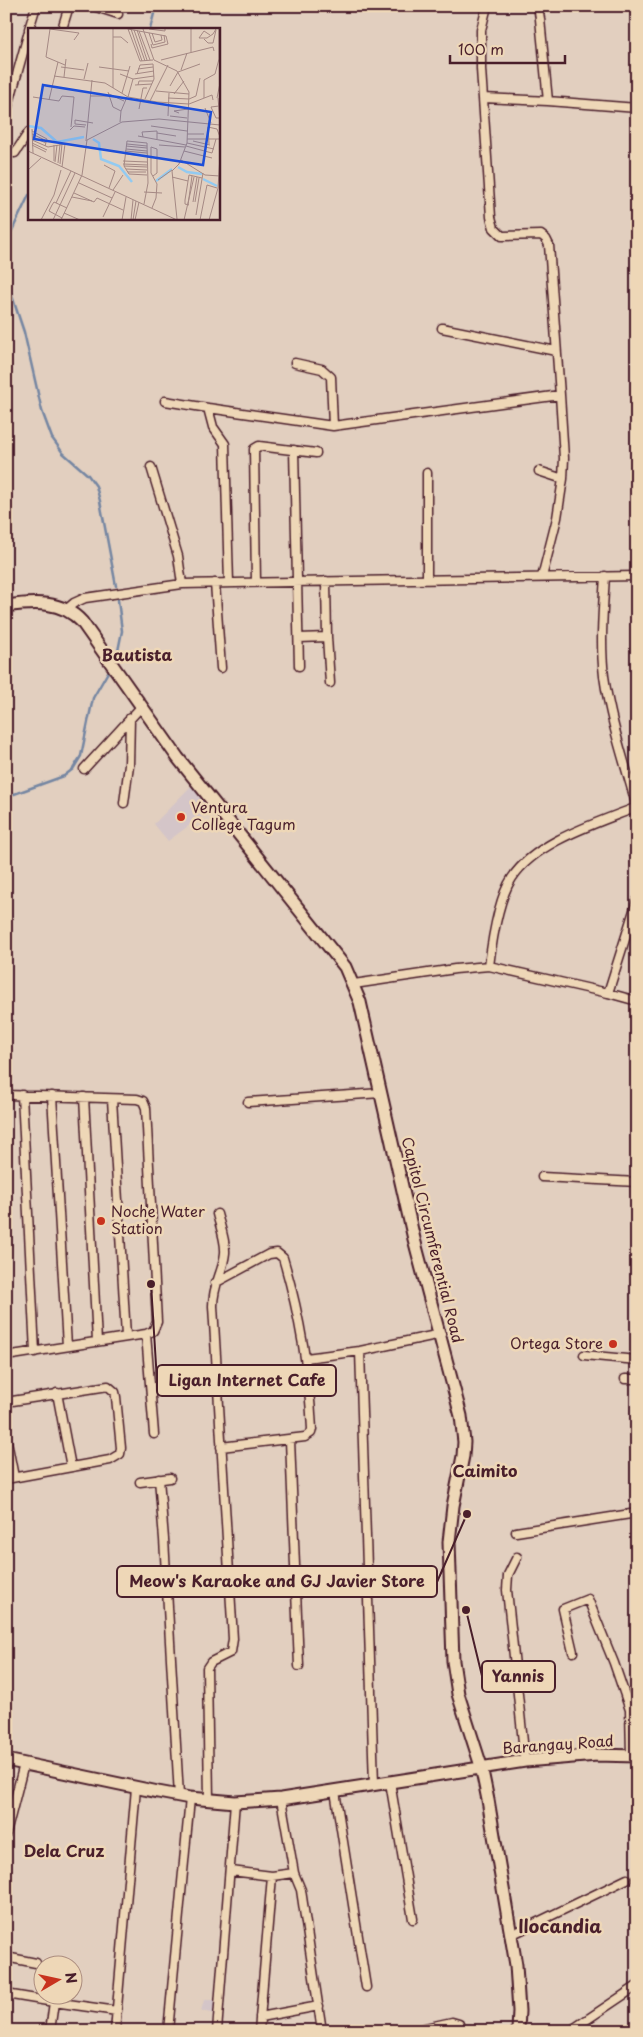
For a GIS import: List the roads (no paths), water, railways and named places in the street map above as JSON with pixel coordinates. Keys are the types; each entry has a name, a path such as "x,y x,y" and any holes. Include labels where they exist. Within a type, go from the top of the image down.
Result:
{"main road":[{"path":"6,606 48,604 67,609"},
{"name":"Capitol Circumferential Road","path":"67,609 82,622 141,707 215,806 345,967 354,984 362,1010 414,1239 456,1392 464,1436 463,1456 453,1506 449,1542 453,1660 458,1694 481,1766 511,1935 519,1989 518,2031"},
{"name":"Barangay Road","path":"6,1760 184,1797 235,1802 335,1791 481,1766 589,1755 634,1756"}],"street":[{"path":"30,28 36,6"},
{"path":"64,28 68,6"},
{"path":"93,6 118,14"},
{"path":"486,6 481,38 491,217 494,228 502,236 541,235 549,245 564,449 563,478 557,518 542,577"},
{"path":"538,6 548,100"},
{"path":"6,114 28,34"},
{"path":"483,98 548,100 594,106 637,108"},
{"path":"6,153 15,153 28,134"},
{"path":"442,328 556,351"},
{"path":"295,363 322,369 331,377 333,426"},
{"path":"165,401 333,426 560,395"},
{"path":"208,408 213,427 225,444 226,449 229,582"},
{"path":"256,582 253,451 256,447 260,446 316,453"},
{"path":"294,450 299,666"},
{"path":"151,467 178,556 182,584"},
{"path":"539,471 563,478"},
{"path":"427,473 427,579"},
{"path":"489,966 496,924 509,885 517,871 554,841 637,807 616,733 604,677 602,652 605,576"},
{"path":"67,609 85,598 155,586 182,584 637,576"},
{"path":"326,581 330,683"},
{"path":"215,583 221,668"},
{"path":"299,638 327,637"},
{"path":"84,769 141,707"},
{"path":"124,803 129,765 130,718"},
{"path":"608,993 637,901"},
{"path":"354,984 454,968 489,966 637,1001"},
{"path":"248,1102 380,1093"},
{"path":"6,1095 143,1101 146,1108 157,1322 153,1331 146,1334 6,1356"},
{"path":"22,1095 35,1352"},
{"path":"52,1096 67,1346"},
{"path":"84,1097 97,1341"},
{"path":"112,1099 126,1336"},
{"path":"542,1178 637,1182"},
{"path":"209,1800 207,1668 211,1662 231,1652 234,1639 213,1306 215,1283 226,1251 217,1214"},
{"path":"215,1283 269,1254 281,1255 300,1320 306,1358 311,1433 306,1437 290,1440 221,1447"},
{"path":"146,1334 154,1434"},
{"path":"306,1358 360,1351 441,1334"},
{"path":"360,1351 374,1784"},
{"path":"584,1355 637,1360"},
{"path":"625,1379 637,1379"},
{"path":"6,1402 103,1385 112,1388 116,1397 121,1448 120,1454 110,1460 10,1478 6,1436"},
{"path":"57,1393 71,1467"},
{"path":"290,1440 299,1666"},
{"path":"140,1482 170,1478"},
{"path":"159,1480 184,1797 168,2031"},
{"path":"516,1532 637,1513"},
{"path":"517,1558 508,1574 507,1590 525,1761"},
{"path":"573,1652 563,1609 588,1599 614,1663 630,1710 634,1756"},
{"path":"6,1834 24,1764"},
{"path":"390,1782 413,1919"},
{"path":"115,2031 136,1788"},
{"path":"335,1791 366,1987"},
{"path":"281,1798 294,1873 301,1890 322,2031"},
{"path":"216,2031 231,1870 235,1802"},
{"path":"231,1870 272,1876 294,1873"},
{"path":"258,2031 272,1876"},
{"path":"511,1935 627,1879"},
{"path":"6,1957 32,1962"},
{"path":"570,2031 637,1986"},
{"path":"6,1994 32,1998"},
{"path":"50,2031 54,2004"},
{"path":"68,2004 117,2011"},
{"path":"260,2017 319,2006"},
{"path":"412,2031 452,2022 459,2024 460,2031"}],"waterway":[{"path":"150,28 156,6"},
{"path":"6,250 8,239 28,197"},
{"path":"6,278 24,332 42,411 52,438 63,453 88,475 96,486 116,586"},
{"path":"117,656 122,631 118,600"},
{"path":"6,797 64,776 73,769 81,756 93,698 108,672"}],"place":[{"name":"Ventura College Tagum","path":"181,817"},
{"name":"Noche Water Station","path":"101,1221"},
{"name":"Ligan Internet Cafe","path":"151,1284"},
{"name":"Ortega Store","path":"613,1344"},
{"name":"Meow's Karaoke and GJ Javier Store","path":"467,1514"},
{"name":"Yannis","path":"466,1610"}],"district":[{"name":"Bautista","path":"137,655"},
{"name":"Caimito","path":"485,1471"},
{"name":"Dela Cruz","path":"64,1851"},
{"name":"Ilocandia","path":"560,1927"}]}
